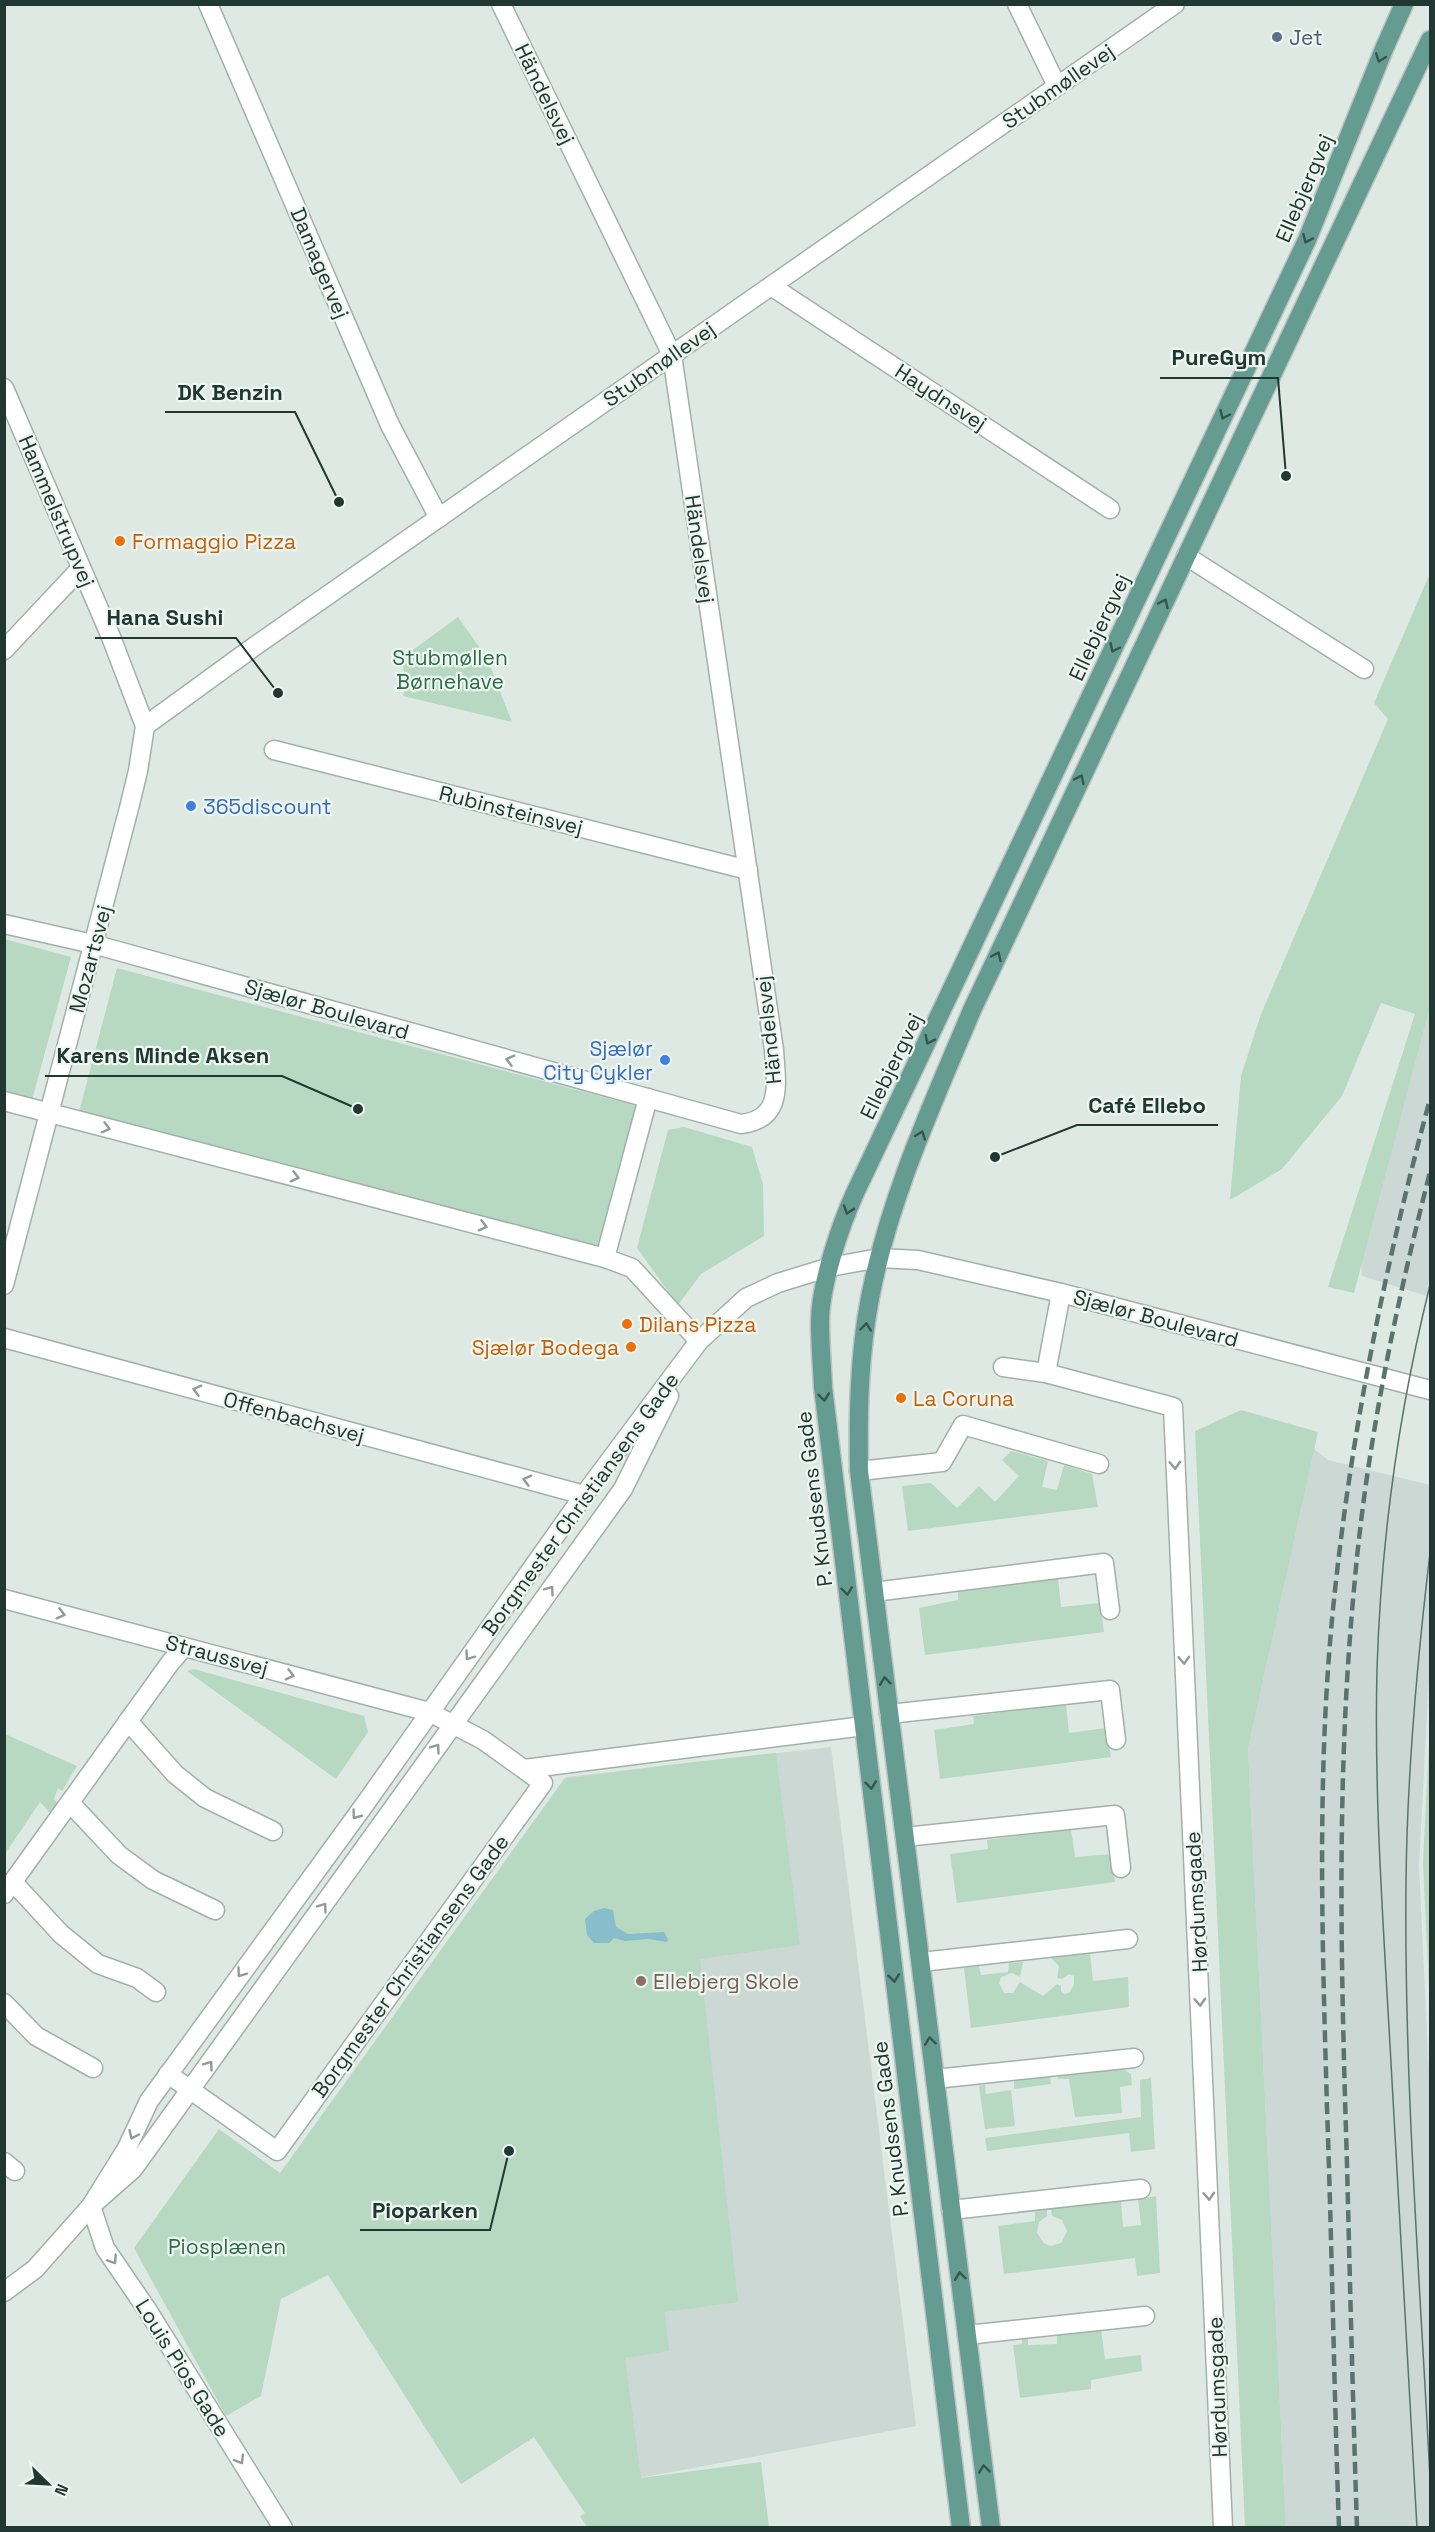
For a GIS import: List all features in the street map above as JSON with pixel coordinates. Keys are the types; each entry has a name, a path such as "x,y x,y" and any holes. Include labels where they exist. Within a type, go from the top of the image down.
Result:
{"main road":[{"name":"Ellebjergvej","path":"830,1267 849,1206 1307,240 1404,4"},
{"path":"992,2528 859,1471 860,1384 867,1314 879,1258 896,1204 928,1116 972,1010 1431,40"},
{"name":"P. Knudsens Gade","path":"830,1267 820,1320 823,1387 961,2528"}],"street":[{"name":"Damagervej","path":"208,4 390,426 439,518"},
{"name":"Händelsvej","path":"501,4 672,355 774,1050 776,1090 773,1102 766,1114 756,1122"},
{"path":"1017,4 1057,86"},
{"name":"Stubmøllevej","path":"146,726 439,518 1175,4"},
{"name":"Haydnsvej","path":"771,286 1110,509"},
{"name":"Hammelstrupvej","path":"4,388 146,726"},
{"path":"1186,556 1364,669"},
{"path":"4,650 81,568"},
{"name":"Mozartsvej","path":"4,1285 138,771 146,726"},
{"name":"Rubinsteinsvej","path":"274,750 748,870"},
{"name":"Sjælør Boulevard","path":"4,924 93,944 741,1124 756,1122"},
{"path":"605,1258 648,1098"},
{"path":"4,1101 605,1258 633,1268 694,1348"},
{"name":"Borgmester Christiansens Gade","path":"91,2206 127,2148 149,2101 584,1495 694,1348 746,1298 778,1283 830,1267 879,1258"},
{"name":"Sjælør Boulevard","path":"879,1258 943,1264 1431,1390"},
{"path":"1046,1374 1060,1293"},
{"name":"Offenbachsvej","path":"4,1338 584,1495"},
{"name":"Borgmester Christiansens Gade","path":"4,2292 35,2269 91,2206 133,2169 623,1489 694,1348"},
{"name":"Hørdumsgade","path":"1003,1367 1046,1374 1173,1407 1223,2528"},
{"path":"859,1471 942,1462 963,1425 1099,1464"},
{"path":"874,1592 1104,1563 1110,1610"},
{"name":"Straussvej","path":"4,1599 429,1712"},
{"path":"156,1992 136,1978 98,1964 9,1888 128,1721 184,1647"},
{"path":"889,1714 1110,1690 1116,1740"},
{"name":"Borgmester Christiansens Gade","path":"168,2074 277,2151 543,1783 483,1740 429,1712"},
{"path":"128,1721 175,1774 205,1798 273,1831"},
{"path":"524,1769 864,1726"},
{"path":"70,1804 118,1856 153,1880 215,1910"},
{"path":"905,1837 1115,1815 1121,1868"},
{"path":"921,1962 1128,1939"},
{"path":"4,2003 36,2036 93,2068"},
{"path":"935,2079 1134,2058"},
{"path":"951,2210 1141,2189"},
{"name":"Louis Pios Gade","path":"91,2206 105,2248 148,2311 283,2528"},
{"path":"967,2335 1145,2316"}],"shaded area":[{"path":"1430,1007 1430,1297 1362,1276 1361,1263"},
{"path":"1314,1449 1328,1460 1430,1485 1430,1659 1419,1866 1430,2095 1430,2527 1286,2528 1248,1749"},
{"name":"Ellebjerg Skole","path":"831,1747 916,2426 640,2478 585,2513 534,2437 461,2484 280,2182 566,1777"}],"green space":[{"path":"1430,573 1430,1007 1354,1293 1328,1287 1415,1014 1381,1003 1342,1096 1282,1169 1230,1200 1241,1076 1261,1014 1388,719 1374,703"},
{"name":"Stubmøllen Børnehave","path":"458,617 487,658 512,722 403,696 406,681 403,666 407,657 414,649"},
{"path":"4,939 71,957 32,1100 5,1092"},
{"path":"117,968 637,1106 601,1248 79,1112"},
{"path":"684,1127 752,1147 763,1184 764,1236 701,1274 678,1305 637,1248 668,1130"},
{"path":"1241,1410 1318,1432 1248,1749 1286,2528 1245,2527 1195,1431"},
{"path":"1011,1451 1048,1461 1042,1487 1057,1490 1064,1465 1092,1474 1098,1507 908,1531 902,1486 931,1483 957,1508 979,1486 995,1502 1019,1476 1002,1460"},
{"path":"1058,1578 1061,1607 1100,1603 1104,1632 925,1655 919,1608 958,1600 958,1591"},
{"path":"194,1669 364,1716 368,1732 336,1779 187,1671"},
{"path":"1066,1704 1069,1733 1106,1728 1111,1757 940,1779 934,1730 974,1724 973,1716"},
{"path":"1430,1724 1430,2011 1423,1863"},
{"path":"5,1734 77,1766 62,1791 58,1788 54,1799 59,1805 51,1814 40,1802 5,1854"},
{"name":"Ellebjerg Skole","path":"776,1753 800,1945 700,1959 738,2302 665,2312 669,2351 625,2358 641,2478 761,2462 769,2527 587,2527 580,2516 585,2513 534,2437 461,2484 328,2275 281,2299 261,2396 226,2416 134,2248 219,2129 280,2173 564,1779"},
{"path":"1071,1829 1075,1857 1111,1854 1115,1882 957,1903 950,1854 988,1849 987,1840"},
{"path":"1090,1953 1093,1981 1128,1977 1129,2007 971,2028 964,1968 979,1966 981,1975 1008,1972 1009,1963 1023,1962 1020,1977 1012,1973 1001,1977 999,1983 1004,1993 1013,1993 1020,1982 1043,1996 1057,1984 1061,1986 1061,1991 1065,1994 1070,1992 1074,1984 1074,1976 1069,1974 1062,1979 1057,1978 1059,1966 1051,1958"},
{"path":"1112,2068 1123,2069 1131,2074 1132,2085 1120,2087 1122,2113 1075,2117 1069,2079 1058,2079 1058,2075"},
{"path":"1050,2076 1051,2084 1014,2089 1014,2081"},
{"path":"1151,2078 1155,2149 1131,2152 1129,2133 987,2151 985,2138 1141,2117 1140,2080"},
{"path":"985,2085 986,2094 1011,2090 1015,2126 985,2129 979,2086"},
{"path":"1156,2196 1160,2273 1137,2276 1135,2258 1004,2274 998,2226 1035,2221 1035,2212 1047,2210 1047,2216 1039,2222 1037,2233 1044,2243 1050,2246 1061,2243 1067,2231 1062,2220 1052,2216 1051,2209 1121,2201 1123,2227 1141,2225 1138,2199"},
{"path":"1101,2329 1105,2359 1141,2355 1142,2371 1091,2380 1091,2389 1020,2398 1013,2345 1022,2344 1022,2339 1028,2338 1028,2345 1057,2344 1057,2335"}],"water":[{"path":"604,1908 613,1910 616,1927 628,1934 664,1932 668,1939 667,1942 648,1939 625,1941 614,1938 609,1943 594,1943 587,1935 585,1919 594,1911"}],"tram line":[{"path":"1417,2528 1382,1904 1376,1716 1379,1621 1393,1476 1409,1380 1430,1285"},
{"path":"1430,1553 1414,1717 1408,1800 1406,1883 1410,2106 1430,2478"}],"railway":[{"path":"1339,2528 1322,1910 1325,1713 1343,1520 1362,1399 1386,1278 1430,1099"},
{"path":"1357,2528 1342,1948 1344,1733 1359,1536 1374,1431 1405,1275 1430,1172"}],"place":[{"name":"Jet","path":"1277,37"},
{"name":"PureGym","path":"1286,476"},
{"name":"DK Benzin","path":"339,502"},
{"name":"Formaggio Pizza","path":"120,541"},
{"name":"Hana Sushi","path":"278,693"},
{"name":"365discount","path":"191,806"},
{"name":"Sjælør City Cykler","path":"665,1060"},
{"name":"Karens Minde Aksen","path":"358,1109"},
{"name":"Café Ellebo","path":"995,1157"},
{"name":"Dilans Pizza","path":"627,1324"},
{"name":"Sjælør Bodega","path":"631,1347"},
{"name":"La Coruna","path":"901,1398"},
{"name":"Ellebjerg Skole","path":"641,1981"},
{"name":"Pioparken","path":"509,2151"}],"park label":[{"name":"Piosplænen","path":"227,2246"}]}
